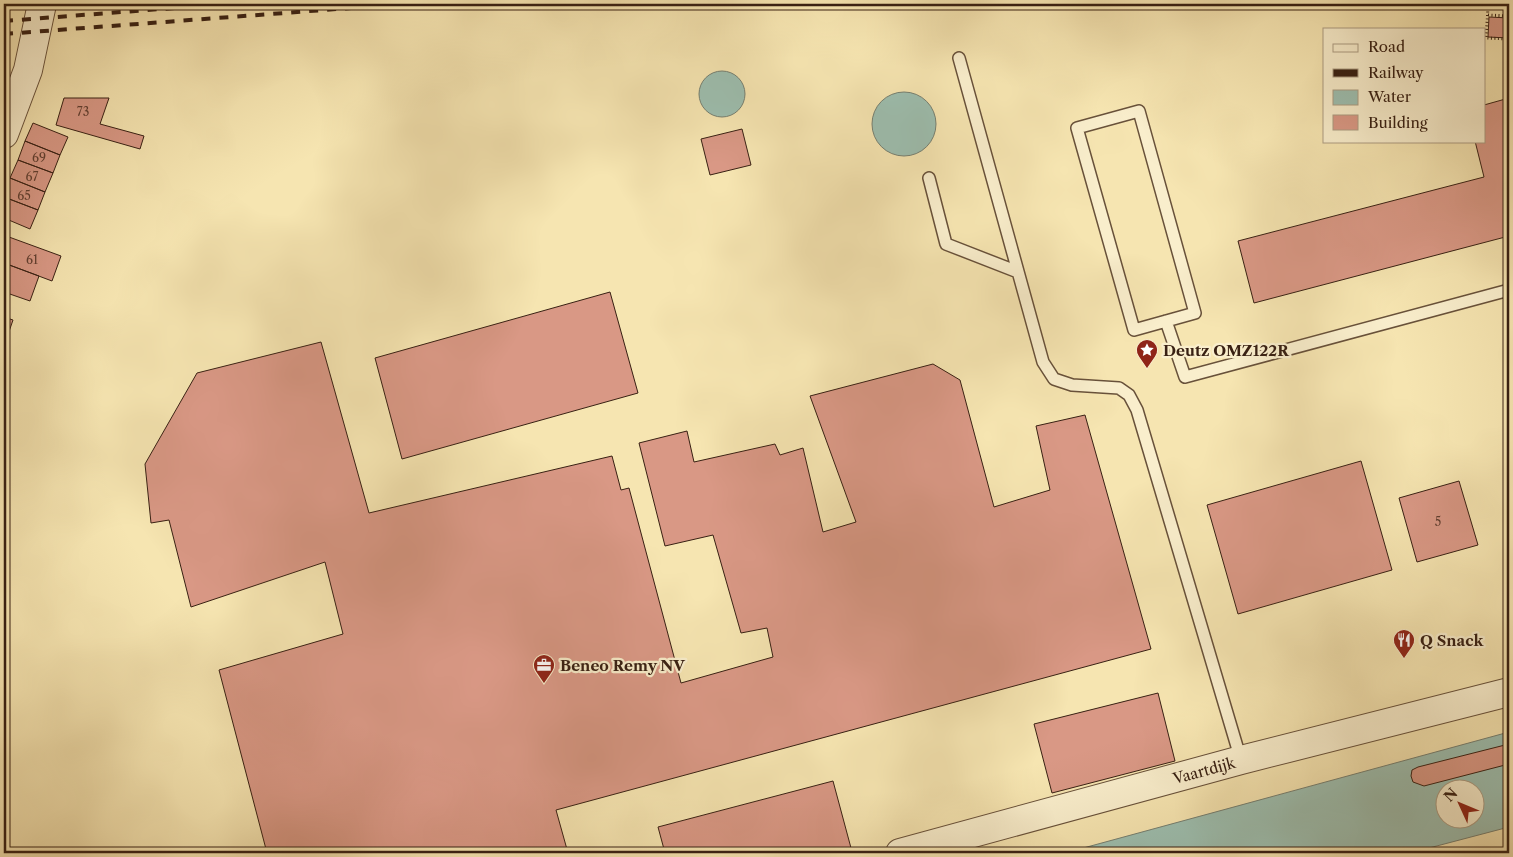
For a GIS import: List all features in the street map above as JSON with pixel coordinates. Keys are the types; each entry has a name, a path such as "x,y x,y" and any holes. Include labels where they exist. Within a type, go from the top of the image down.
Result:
{"street":[{"path":"4,134 28,70 42,4"},
{"name":"Vaartdijk","path":"900,853 1241,760 1509,692"}],"lane":[{"path":"959,58 1043,362 1054,379 1072,385 1119,388 1129,395 1137,410 1241,760"},
{"path":"1139,111 1195,313 1166,321 1134,330 1077,128 1139,111"},
{"path":"929,178 946,244 1018,272"},
{"path":"1166,321 1185,377 1509,290"}],"path":[{"path":"1488,8 1486,38 1509,39"},
{"path":"1488,15 1509,16"}],"water":[{"path":"717,71 727,71 741,81 745,94 741,107 735,113 727,117 717,117 703,107 699,99 699,89 709,75"},
{"path":"904,92 922,97 927,101 931,106 936,124 931,142 927,147 922,151 904,156 886,151 881,147 877,142 872,124 877,106 881,101 886,97"},
{"path":"1509,732 1509,827 1410,853 1065,853"}],"building":[{"path":"1489,17 1509,18 1509,38 1488,37"},
{"path":"64,98 109,98 100,124 144,136 140,149 56,125"},
{"path":"1509,98 1509,236 1254,303 1238,241 1484,177 1475,142 1486,142 1486,104"},
{"path":"33,123 68,137 60,155 25,141"},
{"path":"742,129 751,165 710,175 701,139"},
{"path":"25,141 60,155 53,173 18,160"},
{"path":"18,160 53,173 45,192 10,178"},
{"path":"10,178 45,192 38,210 4,197"},
{"path":"4,197 38,210 30,229 4,218"},
{"path":"9,237 61,256 52,281 4,263 4,250"},
{"path":"4,263 39,276 30,301 4,292"},
{"path":"610,292 638,393 402,459 375,358"},
{"path":"4,317 13,320 5,343 4,343"},
{"path":"321,342 369,513 612,456 621,490 629,488 681,683 773,657 767,628 741,633 713,535 665,546 639,443 687,431 694,462 775,444 780,455 803,448 823,532 856,522 810,396 933,364 960,380 994,507 1050,490 1036,426 1085,415 1151,649 556,810 568,853 267,853 219,670 343,634 325,562 191,607 169,520 151,523 145,464 197,373"},
{"path":"1361,461 1392,570 1238,614 1207,505"},
{"path":"1459,481 1478,545 1417,562 1399,498"},
{"path":"1158,693 1175,761 1052,793 1034,724"},
{"path":"1509,744 1509,764 1447,780 1436,780 1436,783 1424,786 1413,782 1411,776 1412,770"},
{"path":"833,781 851,848 832,853 665,853 658,827"}],"railway":[{"path":"4,21 227,4"},
{"path":"4,34 404,4"}],"place":[{"name":"Deutz OMZ122R","path":"1147,369"},
{"name":"Q Snack","path":"1404,659"},
{"name":"Beneo Remy NV","path":"544,684"}]}
